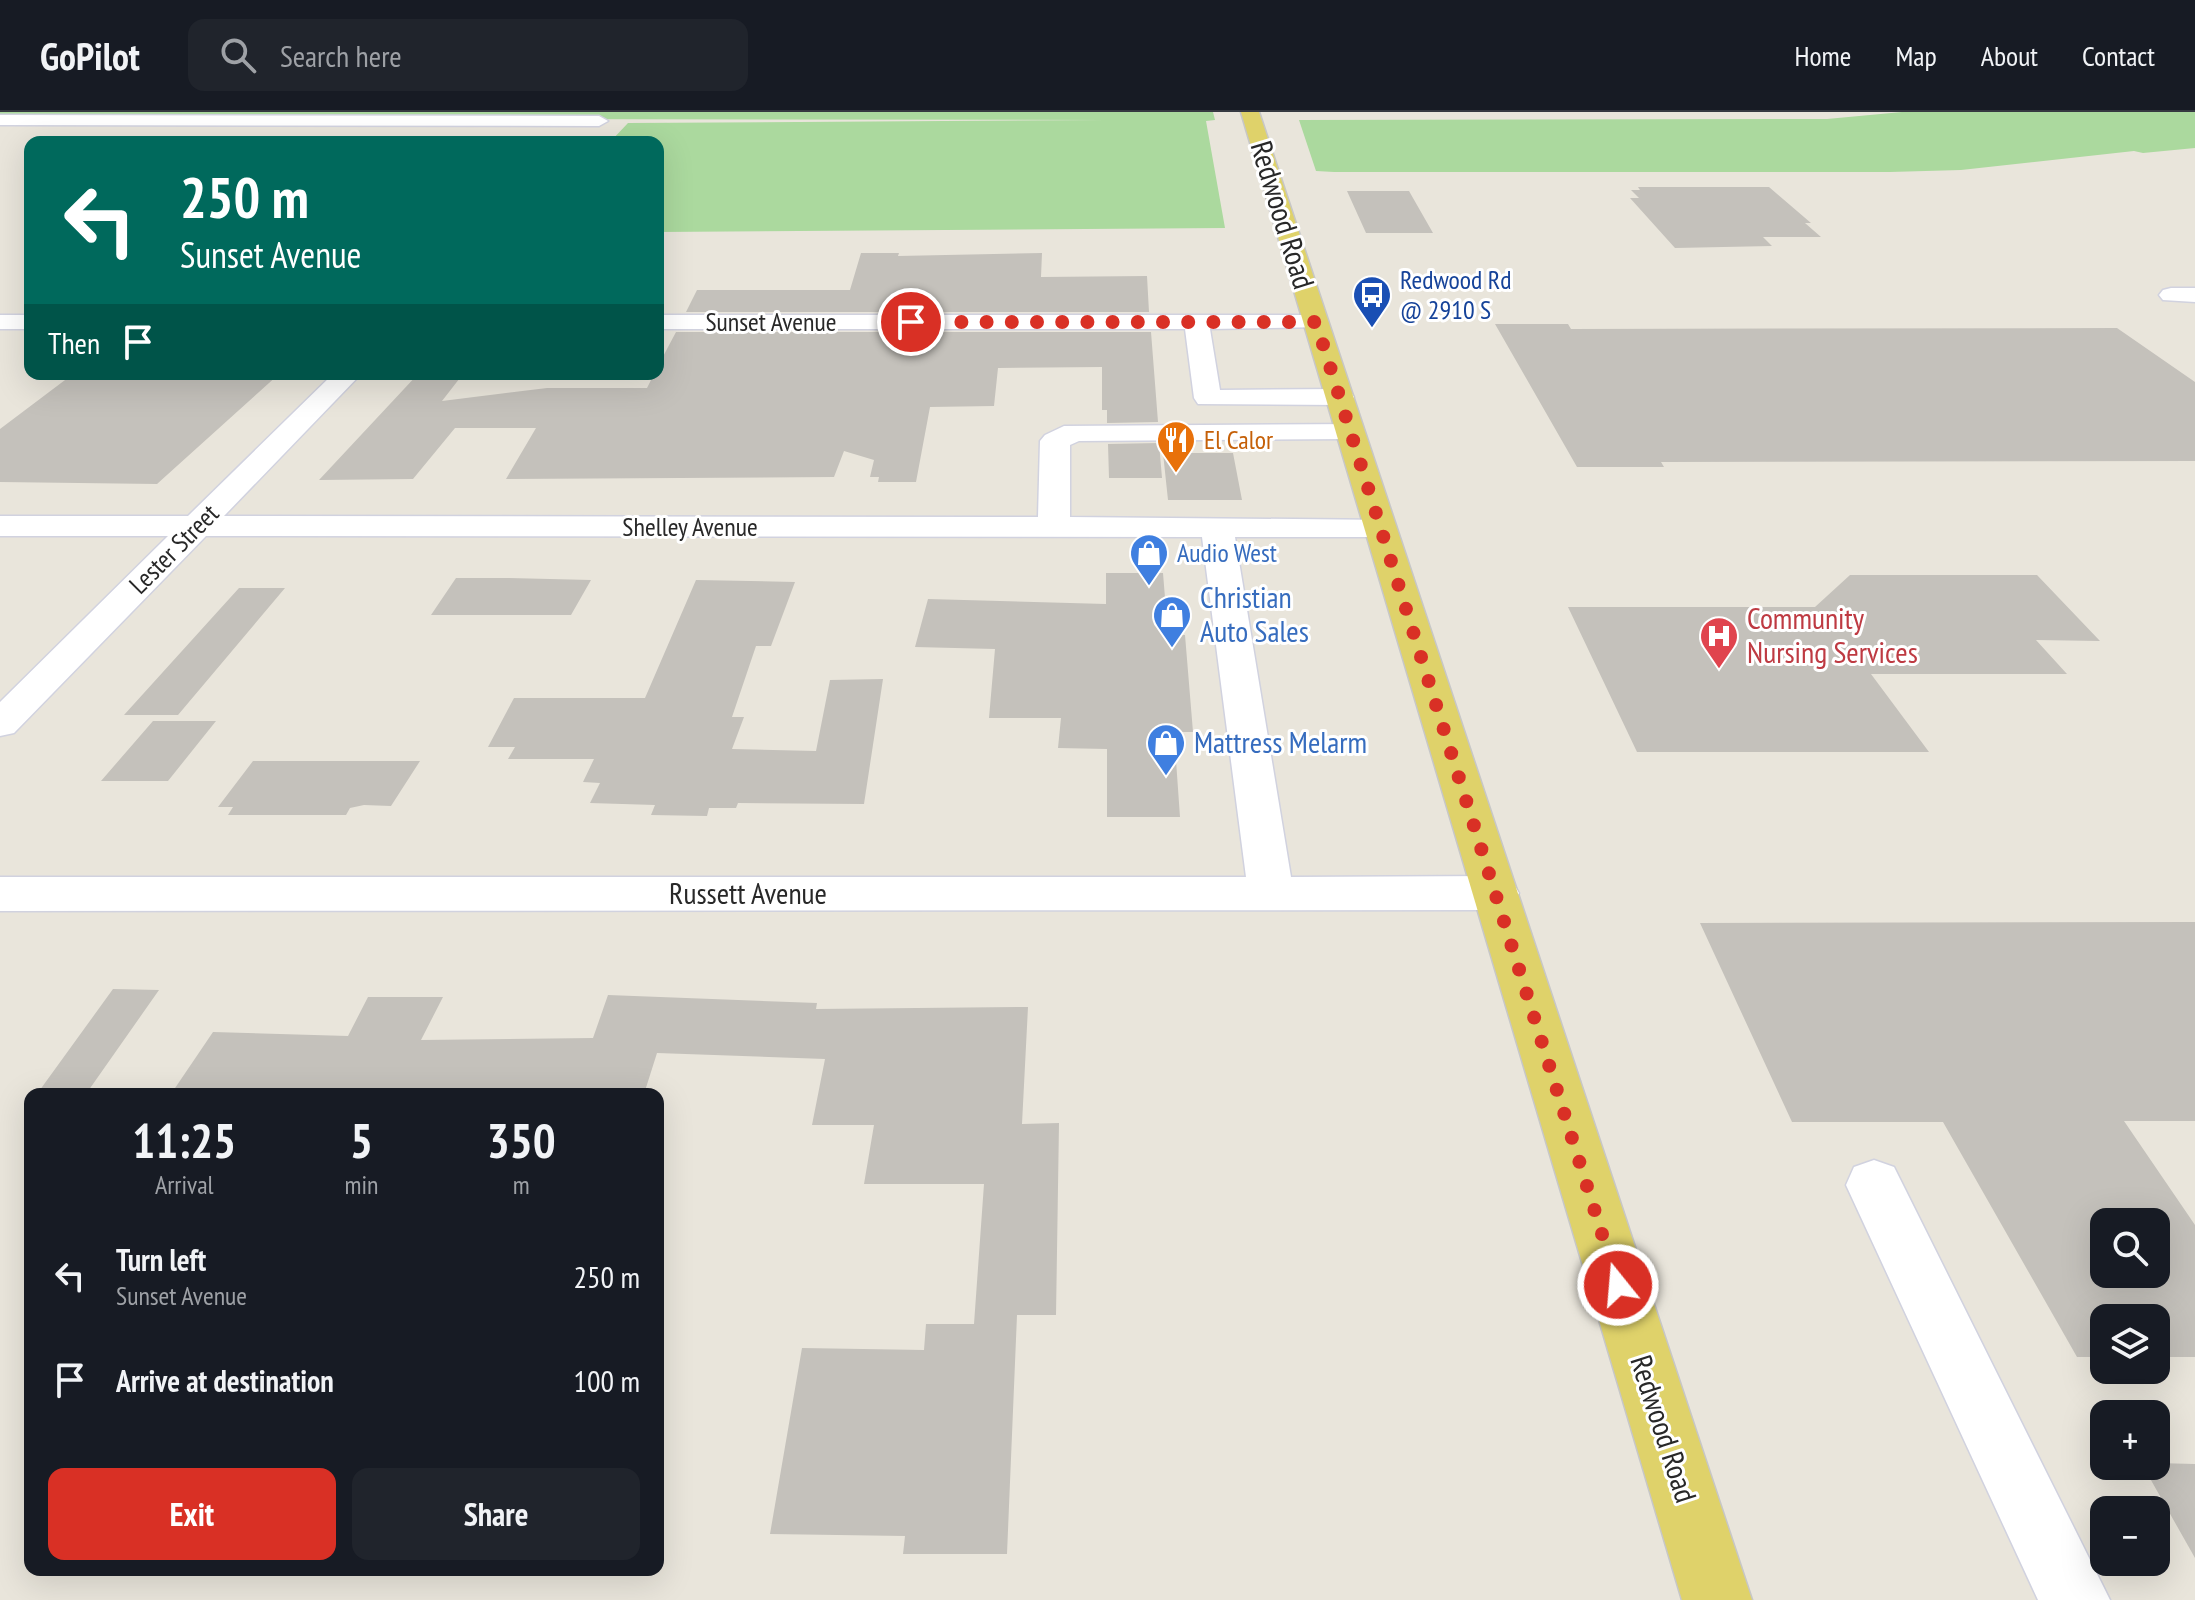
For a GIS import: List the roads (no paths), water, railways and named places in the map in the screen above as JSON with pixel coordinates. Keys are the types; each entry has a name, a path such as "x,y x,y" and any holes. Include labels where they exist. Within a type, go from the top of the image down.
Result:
{"main road":[{"name":"Redwood Road","path":"1250,112 1717,1600"}],"street":[{"path":"0,120 604,116"},
{"path":"584,136 604,116"},
{"path":"0,322 24,322"},
{"name":"Sunset Avenue","path":"664,322 1316,322"},
{"path":"1196,322 1208,398 1345,414"},
{"name":"Lester Street","path":"0,724 342,380"},
{"path":"1054,527 1055,441 1074,432 1345,414"},
{"name":"Shelley Avenue","path":"0,526 1380,527"},
{"path":"1217,527 1271,893"},
{"name":"Russett Avenue","path":"0,894 1496,893"},
{"path":"1874,1185 2075,1600"}],"place":[{"name":"Redwood Rd @ 2910 S","path":"1372,329"},
{"name":"El Calor","path":"1176,474"},
{"name":"Audio West","path":"1149,587"},
{"name":"Christian Auto Sales","path":"1172,649"},
{"name":"Community Nursing Services","path":"1719,670"},
{"name":"Mattress Melarm","path":"1166,777"}]}
